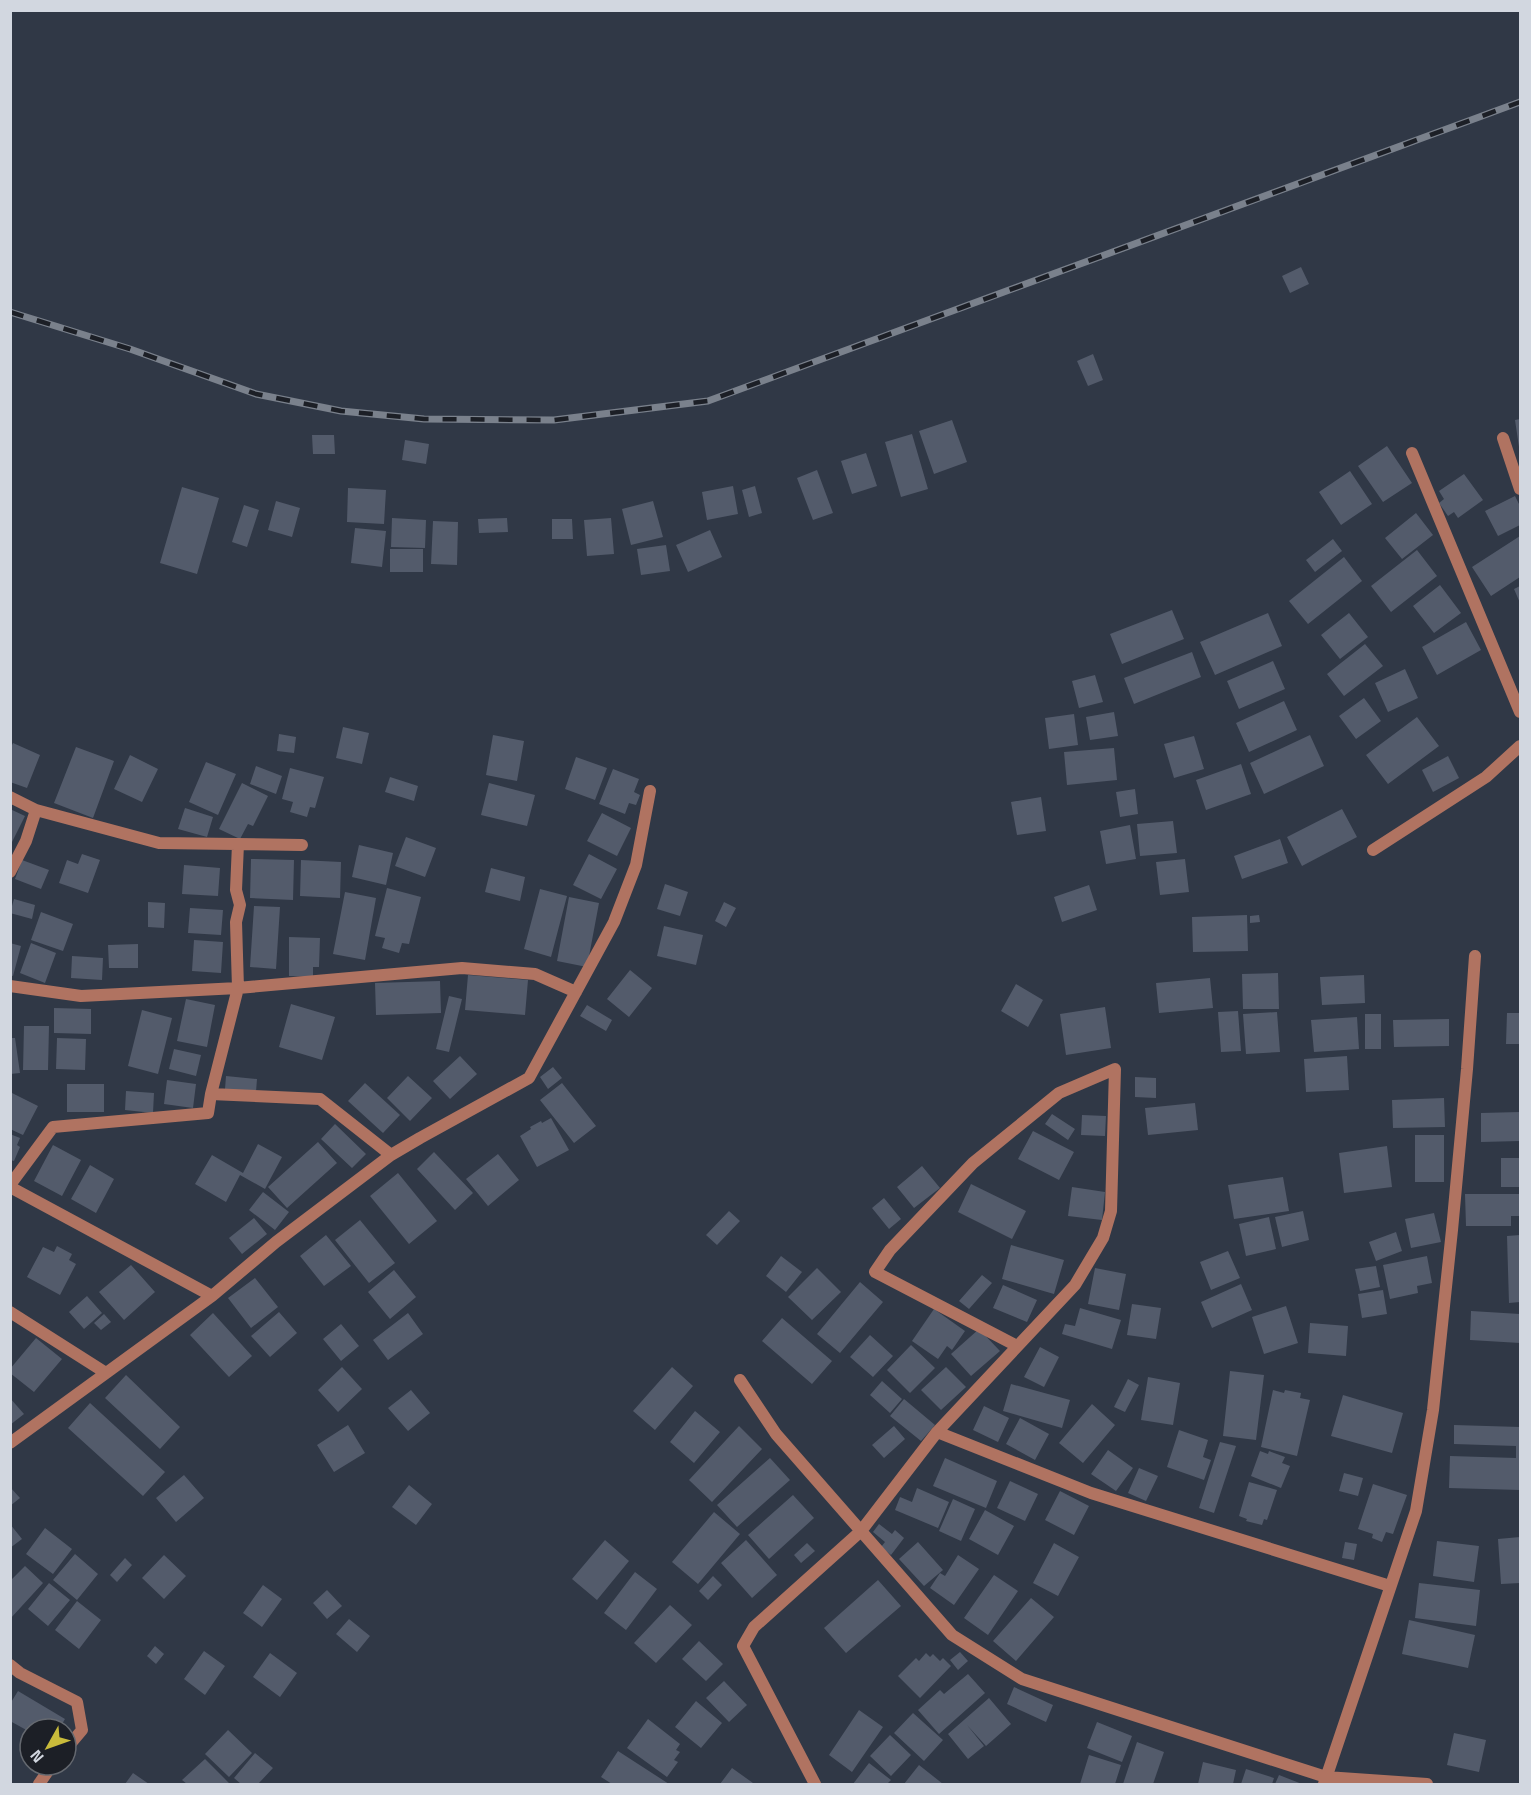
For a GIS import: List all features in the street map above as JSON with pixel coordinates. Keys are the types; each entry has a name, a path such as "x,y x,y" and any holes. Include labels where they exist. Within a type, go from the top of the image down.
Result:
{"street":[{"path":"1503,438 1521,489"},
{"path":"1412,453 1521,712"},
{"path":"1373,850 1486,777 1521,746"},
{"path":"10,1443 212,1296 276,1242 391,1155 529,1078 614,922 636,865 650,791"},
{"path":"10,797 36,810 159,843 302,844"},
{"path":"10,872 26,841 36,810"},
{"path":"212,1296 10,1186 53,1127 208,1113 238,988 236,922 240,905 236,890 238,844"},
{"path":"1325,1781 1416,1511 1433,1410 1467,1069 1475,956"},
{"path":"10,986 81,996 238,988 462,968 535,974 576,992"},
{"path":"815,1785 743,1646 754,1627 861,1531 937,1432 1075,1285 1103,1238 1111,1211 1115,1069 1059,1093 973,1163 890,1250 875,1272 1017,1346"},
{"path":"211,1094 320,1099 391,1155"},
{"path":"10,1312 106,1374"},
{"path":"740,1380 776,1434 952,1635 1022,1679 1325,1781 1427,1785"},
{"path":"937,1432 1091,1493 1390,1586"},
{"path":"10,1665 20,1673 77,1702 82,1730 78,1735"}],"building":[{"path":"1301,267 1309,284 1290,293 1282,276"},
{"path":"1093,354 1103,380 1088,386 1077,361"},
{"path":"1520,419 1520,447 1519,447 1515,420"},
{"path":"952,420 967,462 934,474 919,431"},
{"path":"912,434 928,489 901,497 885,442"},
{"path":"312,435 334,435 335,454 313,454"},
{"path":"405,440 429,444 426,464 402,460"},
{"path":"1387,446 1412,483 1383,502 1358,466"},
{"path":"866,453 877,486 852,494 841,461"},
{"path":"817,470 833,513 813,520 797,478"},
{"path":"1350,471 1372,504 1341,525 1319,492"},
{"path":"1464,474 1483,500 1458,518 1454,512 1448,516 1439,503 1444,499 1439,491"},
{"path":"733,486 738,514 707,520 702,492"},
{"path":"755,486 762,513 749,517 742,490"},
{"path":"182,487 219,498 197,574 160,563"},
{"path":"348,488 386,490 384,524 347,522"},
{"path":"1515,496 1520,506 1520,525 1498,536 1485,511"},
{"path":"276,501 300,508 292,537 268,530"},
{"path":"653,501 663,537 631,545 622,509"},
{"path":"244,505 259,510 247,547 232,542"},
{"path":"1416,513 1433,535 1402,559 1385,538"},
{"path":"392,518 426,520 425,548 391,547"},
{"path":"507,518 508,532 479,533 478,519"},
{"path":"611,518 614,554 587,556 584,520"},
{"path":"552,519 572,519 573,539 552,539"},
{"path":"433,521 458,522 457,565 431,564"},
{"path":"355,528 386,531 382,567 351,563"},
{"path":"710,530 722,557 688,572 676,545"},
{"path":"1520,536 1520,577 1491,596 1472,567"},
{"path":"1333,539 1342,551 1315,572 1306,560"},
{"path":"666,545 670,571 641,575 637,549"},
{"path":"390,549 423,549 423,572 390,572"},
{"path":"1417,550 1437,576 1391,612 1371,586"},
{"path":"1344,557 1362,581 1308,624 1289,601"},
{"path":"1440,585 1461,613 1434,633 1413,606"},
{"path":"1520,586 1520,603 1514,589"},
{"path":"1172,610 1184,639 1122,664 1110,634"},
{"path":"1268,613 1282,646 1215,675 1200,642"},
{"path":"1349,613 1368,637 1340,659 1321,635"},
{"path":"1466,622 1481,650 1437,675 1422,647"},
{"path":"1365,644 1383,666 1344,696 1327,674"},
{"path":"1192,652 1201,677 1134,704 1124,678"},
{"path":"1273,661 1285,689 1239,709 1227,681"},
{"path":"1405,669 1418,698 1388,712 1375,683"},
{"path":"1095,675 1103,702 1079,708 1072,681"},
{"path":"1364,698 1381,721 1356,739 1339,716"},
{"path":"1284,701 1297,730 1249,752 1236,723"},
{"path":"1114,712 1118,736 1090,740 1086,717"},
{"path":"1074,714 1078,745 1049,749 1045,718"},
{"path":"1417,717 1439,746 1388,784 1366,755"},
{"path":"343,727 369,733 362,764 336,758"},
{"path":"279,734 296,737 294,753 277,751"},
{"path":"493,735 524,741 517,781 486,775"},
{"path":"1310,735 1324,766 1264,794 1250,763"},
{"path":"1194,736 1204,769 1174,778 1164,744"},
{"path":"13,743 40,755 27,788 10,782 10,749"},
{"path":"76,747 114,761 93,818 54,803"},
{"path":"1114,748 1117,780 1067,785 1064,752"},
{"path":"130,755 158,769 142,802 114,789"},
{"path":"1448,756 1459,778 1433,792 1422,770"},
{"path":"576,757 607,768 595,800 565,789"},
{"path":"206,762 236,774 218,815 189,802"},
{"path":"1241,764 1251,794 1206,810 1196,780"},
{"path":"256,766 282,776 276,794 250,784"},
{"path":"290,768 324,777 315,808 310,807 307,817 290,812 293,802 282,799"},
{"path":"613,769 639,779 634,792 640,795 636,805 629,803 625,814 599,804"},
{"path":"390,777 418,786 414,801 385,792"},
{"path":"242,783 268,796 253,826 248,824 240,839 219,829"},
{"path":"489,783 535,795 527,826 481,815"},
{"path":"1135,789 1138,814 1120,817 1116,792"},
{"path":"1041,797 1046,831 1017,835 1011,802"},
{"path":"185,808 213,817 207,837 178,829"},
{"path":"10,809 25,816 10,846"},
{"path":"1342,809 1357,837 1302,866 1287,837"},
{"path":"602,813 631,828 617,856 587,841"},
{"path":"1173,821 1177,853 1140,856 1137,824"},
{"path":"1130,825 1136,859 1106,864 1100,831"},
{"path":"406,837 436,848 425,877 395,866"},
{"path":"1280,839 1288,863 1242,879 1234,856"},
{"path":"359,845 393,853 386,885 352,877"},
{"path":"82,854 100,860 88,893 59,883 67,860 78,864"},
{"path":"589,854 617,869 601,899 573,885"},
{"path":"251,859 294,860 293,900 250,898"},
{"path":"1185,859 1189,892 1160,895 1156,862"},
{"path":"22,860 49,870 41,889 15,879"},
{"path":"301,860 341,862 340,898 300,896"},
{"path":"184,865 220,868 218,896 182,894"},
{"path":"491,868 525,877 520,901 485,892"},
{"path":"665,884 688,892 680,916 657,909"},
{"path":"1089,885 1097,910 1062,922 1054,897"},
{"path":"387,888 421,897 409,944 402,943 399,953 382,948 385,938 375,936"},
{"path":"540,889 567,896 551,957 524,949"},
{"path":"345,892 376,898 365,960 333,954"},
{"path":"569,897 599,903 587,967 557,961"},
{"path":"14,899 35,905 32,919 10,913"},
{"path":"148,902 165,903 164,928 148,927"},
{"path":"724,902 736,908 726,927 715,921"},
{"path":"254,906 280,907 276,969 250,967"},
{"path":"190,908 223,910 221,935 188,933"},
{"path":"41,912 73,924 63,951 31,940"},
{"path":"1247,915 1248,951 1193,952 1192,917"},
{"path":"1259,915 1260,922 1250,923 1250,916"},
{"path":"664,926 703,935 696,965 657,956"},
{"path":"289,937 320,938 319,967 313,967 313,977 289,976"},
{"path":"194,940 223,942 221,973 192,971"},
{"path":"10,943 21,946 13,976 10,975"},
{"path":"31,943 56,953 45,983 20,973"},
{"path":"138,944 138,968 109,968 108,945"},
{"path":"72,956 103,958 102,980 71,978"},
{"path":"630,970 652,988 629,1017 607,999"},
{"path":"1278,973 1279,1009 1243,1009 1242,974"},
{"path":"468,975 528,980 525,1015 465,1010"},
{"path":"1364,975 1365,1003 1322,1005 1320,977"},
{"path":"1210,978 1213,1008 1159,1013 1156,983"},
{"path":"440,981 441,1013 376,1015 375,983"},
{"path":"1016,984 1043,1000 1028,1027 1001,1011"},
{"path":"449,996 462,999 449,1052 436,1049"},
{"path":"186,999 215,1005 207,1047 177,1041"},
{"path":"291,1004 335,1017 322,1060 279,1047"},
{"path":"587,1005 612,1020 606,1031 580,1016"},
{"path":"1105,1007 1111,1048 1066,1055 1060,1014"},
{"path":"54,1008 91,1009 91,1034 54,1033"},
{"path":"142,1010 172,1018 158,1074 128,1066"},
{"path":"1238,1011 1241,1051 1221,1052 1218,1012"},
{"path":"1277,1012 1280,1052 1246,1054 1243,1014"},
{"path":"1507,1013 1520,1013 1520,1044 1506,1044"},
{"path":"1365,1014 1381,1014 1381,1049 1365,1049"},
{"path":"1357,1017 1359,1049 1314,1052 1311,1020"},
{"path":"1449,1019 1449,1046 1394,1047 1393,1020"},
{"path":"24,1026 49,1026 48,1070 23,1070"},
{"path":"10,1038 15,1038 20,1073 10,1074"},
{"path":"57,1038 86,1039 85,1070 56,1069"},
{"path":"174,1049 201,1055 196,1076 169,1069"},
{"path":"460,1056 477,1074 450,1099 433,1081"},
{"path":"1347,1056 1349,1090 1306,1092 1304,1059"},
{"path":"553,1067 562,1078 548,1089 540,1077"},
{"path":"226,1076 257,1079 256,1092 225,1089"},
{"path":"408,1076 432,1098 410,1121 387,1098"},
{"path":"1135,1077 1156,1078 1156,1098 1135,1097"},
{"path":"167,1080 196,1084 193,1108 164,1104"},
{"path":"365,1083 400,1115 383,1133 348,1101"},
{"path":"562,1083 596,1126 574,1143 540,1100"},
{"path":"67,1084 104,1084 104,1112 67,1112"},
{"path":"126,1091 154,1093 153,1113 125,1110"},
{"path":"10,1092 38,1106 23,1135 10,1129"},
{"path":"1444,1098 1445,1127 1393,1128 1392,1100"},
{"path":"1195,1103 1198,1130 1148,1135 1145,1108"},
{"path":"1520,1112 1520,1141 1481,1142 1481,1113"},
{"path":"1052,1114 1075,1129 1068,1140 1045,1124"},
{"path":"1082,1115 1106,1116 1105,1136 1081,1135"},
{"path":"551,1118 569,1150 537,1167 520,1136 531,1129 530,1127"},
{"path":"335,1124 366,1154 352,1168 321,1139"},
{"path":"1033,1131 1074,1152 1059,1180 1018,1159"},
{"path":"10,1134 20,1138 17,1145 20,1147 14,1161 10,1160"},
{"path":"1415,1135 1444,1135 1444,1182 1415,1182"},
{"path":"318,1142 337,1163 287,1208 268,1187"},
{"path":"258,1144 282,1157 265,1189 240,1175 226,1202 195,1184 212,1155 243,1173"},
{"path":"53,1145 81,1160 62,1196 34,1181"},
{"path":"1387,1146 1392,1187 1344,1193 1339,1153"},
{"path":"434,1152 473,1193 455,1210 417,1169"},
{"path":"498,1154 519,1180 488,1206 466,1179"},
{"path":"1501,1158 1520,1158 1520,1187 1501,1187"},
{"path":"90,1165 114,1179 96,1213 71,1199"},
{"path":"922,1166 940,1188 914,1208 897,1187"},
{"path":"398,1173 437,1221 409,1244 370,1196"},
{"path":"1283,1177 1289,1211 1234,1219 1228,1185"},
{"path":"971,1184 1026,1211 1012,1239 958,1212"},
{"path":"1072,1187 1105,1192 1102,1220 1068,1216"},
{"path":"263,1192 289,1212 275,1230 249,1210"},
{"path":"1465,1194 1520,1194 1520,1216 1511,1216 1511,1226 1466,1226"},
{"path":"884,1198 901,1219 889,1229 872,1208"},
{"path":"729,1211 740,1221 717,1245 706,1235"},
{"path":"1303,1211 1309,1240 1282,1247 1275,1217"},
{"path":"1434,1213 1441,1242 1411,1248 1405,1219"},
{"path":"1269,1217 1276,1249 1246,1256 1239,1224"},
{"path":"254,1218 267,1234 242,1254 229,1238"},
{"path":"360,1220 395,1263 369,1283 335,1240"},
{"path":"1396,1232 1402,1251 1376,1261 1369,1242"},
{"path":"326,1235 351,1266 324,1286 300,1256"},
{"path":"1520,1235 1520,1302 1509,1303 1507,1236"},
{"path":"1011,1245 1064,1260 1054,1294 1002,1279"},
{"path":"57,1246 72,1254 69,1260 76,1264 60,1295 27,1277 43,1247 54,1252"},
{"path":"1228,1251 1240,1278 1211,1290 1200,1262"},
{"path":"781,1256 802,1272 786,1292 766,1276"},
{"path":"1427,1256 1432,1283 1417,1286 1418,1293 1390,1299 1383,1265"},
{"path":"131,1265 155,1292 124,1320 99,1292"},
{"path":"1376,1266 1380,1287 1360,1291 1355,1269"},
{"path":"817,1268 841,1292 812,1320 788,1297"},
{"path":"1095,1268 1126,1274 1119,1310 1088,1304"},
{"path":"394,1270 416,1297 390,1319 368,1292"},
{"path":"982,1275 992,1283 969,1309 959,1301"},
{"path":"255,1278 278,1307 251,1328 228,1298"},
{"path":"860,1282 883,1302 840,1353 817,1334"},
{"path":"1241,1284 1252,1310 1212,1328 1201,1302"},
{"path":"1003,1285 1037,1300 1027,1322 993,1308"},
{"path":"1383,1290 1387,1314 1362,1318 1358,1294"},
{"path":"87,1296 102,1313 84,1329 69,1312"},
{"path":"1132,1304 1161,1308 1156,1339 1127,1335"},
{"path":"1286,1306 1298,1343 1264,1354 1252,1317"},
{"path":"1080,1308 1121,1320 1112,1349 1062,1334 1065,1324 1075,1326"},
{"path":"934,1309 965,1331 952,1350 947,1346 938,1359 912,1341"},
{"path":"1471,1311 1520,1314 1520,1343 1470,1340"},
{"path":"279,1312 297,1333 270,1357 251,1336"},
{"path":"213,1313 252,1356 229,1377 190,1335"},
{"path":"408,1313 423,1334 388,1360 373,1340"},
{"path":"104,1314 111,1322 101,1330 94,1323"},
{"path":"782,1318 832,1361 812,1384 762,1341"},
{"path":"1310,1323 1348,1326 1346,1356 1308,1353"},
{"path":"341,1324 359,1346 341,1361 323,1339"},
{"path":"979,1329 1000,1351 971,1376 951,1354"},
{"path":"870,1335 893,1356 873,1377 850,1357"},
{"path":"36,1338 62,1359 34,1392 10,1373 10,1369"},
{"path":"911,1345 935,1368 910,1393 887,1370"},
{"path":"1040,1347 1059,1357 1044,1387 1024,1377"},
{"path":"342,1367 362,1389 338,1412 318,1390"},
{"path":"672,1367 693,1386 655,1430 633,1411"},
{"path":"946,1367 966,1387 941,1410 921,1390"},
{"path":"1230,1371 1264,1375 1256,1440 1223,1436"},
{"path":"126,1375 180,1427 160,1449 105,1398"},
{"path":"1148,1377 1180,1383 1173,1425 1141,1420"},
{"path":"1128,1379 1139,1385 1125,1412 1114,1407"},
{"path":"882,1381 902,1399 890,1413 870,1395"},
{"path":"1011,1384 1070,1400 1062,1428 1003,1411"},
{"path":"411,1390 430,1413 408,1431 388,1408"},
{"path":"1273,1390 1284,1393 1285,1390 1301,1393 1300,1398 1310,1400 1297,1456 1261,1447"},
{"path":"1343,1395 1403,1413 1392,1453 1331,1436"},
{"path":"10,1398 24,1414 10,1425"},
{"path":"904,1399 935,1425 921,1441 890,1416"},
{"path":"90,1403 165,1472 143,1496 68,1428"},
{"path":"1092,1404 1115,1425 1083,1463 1059,1443"},
{"path":"984,1406 1009,1418 998,1442 973,1430"},
{"path":"695,1411 720,1432 694,1463 670,1442"},
{"path":"1020,1418 1049,1434 1035,1460 1006,1444"},
{"path":"348,1425 365,1453 334,1472 317,1445"},
{"path":"1454,1425 1520,1427 1520,1490 1449,1488 1450,1456 1516,1458 1516,1446 1454,1444"},
{"path":"739,1426 762,1449 712,1502 689,1480"},
{"path":"894,1426 905,1439 884,1458 872,1445"},
{"path":"1179,1430 1208,1440 1203,1457 1211,1460 1204,1480 1167,1467"},
{"path":"1220,1442 1236,1446 1214,1513 1199,1508"},
{"path":"1108,1450 1133,1468 1116,1491 1091,1474"},
{"path":"1260,1451 1268,1454 1269,1451 1285,1457 1282,1463 1290,1466 1281,1488 1251,1476"},
{"path":"770,1458 790,1480 737,1527 717,1505"},
{"path":"945,1458 997,1481 986,1508 933,1486"},
{"path":"1139,1468 1158,1476 1146,1501 1128,1493"},
{"path":"1344,1473 1363,1478 1358,1496 1339,1491"},
{"path":"184,1475 204,1498 176,1522 156,1498"},
{"path":"1010,1481 1038,1494 1025,1521 997,1508"},
{"path":"1249,1482 1277,1490 1267,1520 1264,1519 1262,1525 1246,1521 1247,1519 1239,1516"},
{"path":"1373,1484 1407,1495 1393,1534 1386,1532 1382,1542 1372,1538 1373,1534 1358,1529"},
{"path":"409,1485 432,1504 416,1525 392,1507"},
{"path":"10,1487 20,1498 10,1506"},
{"path":"917,1488 949,1502 938,1528 895,1510 900,1497 912,1502"},
{"path":"1060,1491 1089,1506 1074,1535 1045,1520"},
{"path":"793,1495 814,1518 769,1559 748,1535"},
{"path":"953,1499 975,1509 961,1541 939,1531"},
{"path":"985,1510 1014,1526 998,1555 969,1539"},
{"path":"714,1512 740,1534 698,1584 672,1562"},
{"path":"10,1524 22,1539 10,1548"},
{"path":"879,1524 892,1534 895,1530 904,1538 891,1555 881,1547 885,1542 873,1532"},
{"path":"45,1528 72,1549 53,1574 26,1554"},
{"path":"1520,1537 1520,1583 1501,1584 1498,1539"},
{"path":"605,1540 629,1561 597,1600 572,1579"},
{"path":"746,1540 777,1575 752,1598 721,1563"},
{"path":"1437,1541 1479,1546 1474,1582 1433,1576"},
{"path":"918,1542 943,1570 924,1586 899,1559"},
{"path":"1345,1542 1357,1544 1354,1560 1342,1558"},
{"path":"807,1543 815,1551 801,1563 794,1555"},
{"path":"1054,1543 1079,1557 1058,1596 1033,1583"},
{"path":"75,1554 98,1574 77,1600 53,1580"},
{"path":"164,1555 186,1576 164,1599 142,1578"},
{"path":"958,1555 979,1569 954,1605 930,1588 940,1573 945,1576"},
{"path":"125,1558 132,1565 117,1582 110,1575"},
{"path":"25,1566 43,1583 10,1619 10,1581"},
{"path":"635,1572 657,1589 626,1630 604,1613"},
{"path":"994,1575 1018,1591 988,1635 964,1618"},
{"path":"713,1576 722,1585 708,1600 699,1591"},
{"path":"878,1580 901,1606 846,1653 824,1628"},
{"path":"49,1583 70,1600 48,1626 28,1609"},
{"path":"1419,1583 1480,1590 1476,1626 1415,1618"},
{"path":"263,1585 282,1599 262,1627 243,1613"},
{"path":"327,1590 342,1606 327,1619 313,1603"},
{"path":"1031,1598 1054,1617 1016,1661 993,1641"},
{"path":"77,1601 101,1620 79,1649 55,1630"},
{"path":"670,1605 692,1625 656,1663 634,1643"},
{"path":"349,1619 370,1636 357,1652 336,1634"},
{"path":"1409,1620 1475,1635 1468,1668 1402,1654"},
{"path":"699,1641 723,1664 706,1681 682,1659"},
{"path":"155,1646 164,1654 156,1664 147,1656"},
{"path":"204,1651 225,1666 205,1695 184,1679"},
{"path":"960,1652 968,1661 958,1670 950,1660"},
{"path":"270,1653 297,1673 280,1697 253,1677"},
{"path":"926,1653 930,1657 933,1654 940,1661 943,1658 951,1666 920,1698 898,1676 916,1658 919,1661"},
{"path":"968,1674 985,1693 939,1734 918,1710 940,1690 944,1694"},
{"path":"724,1681 747,1705 729,1722 706,1698"},
{"path":"1014,1687 1053,1705 1046,1722 1007,1704"},
{"path":"18,1691 62,1717 18,1717 18,1725 10,1721 10,1704"},
{"path":"989,1698 1011,1724 986,1746 967,1725 984,1746 968,1759 948,1734"},
{"path":"696,1701 722,1723 701,1748 675,1727"},
{"path":"859,1710 883,1727 852,1772 829,1755"},
{"path":"913,1713 943,1740 924,1761 894,1733"},
{"path":"648,1719 680,1744 676,1750 680,1752 674,1760 678,1762 667,1777 627,1748"},
{"path":"1097,1722 1132,1736 1122,1762 1087,1748"},
{"path":"228,1730 252,1753 229,1777 205,1754"},
{"path":"1454,1733 1486,1740 1479,1772 1447,1765"},
{"path":"890,1735 911,1755 891,1776 870,1756"},
{"path":"1137,1742 1164,1752 1153,1784 1123,1784"},
{"path":"618,1751 669,1784 612,1784 601,1777"},
{"path":"255,1753 273,1768 258,1784 241,1784 234,1778"},
{"path":"1089,1755 1121,1765 1115,1784 1080,1784"},
{"path":"205,1759 230,1784 187,1784 182,1780"},
{"path":"1203,1762 1236,1770 1233,1784 1198,1784"},
{"path":"869,1763 891,1780 887,1784 853,1784"},
{"path":"919,1765 943,1784 904,1784"},
{"path":"732,1768 753,1783 720,1784"},
{"path":"1246,1769 1274,1778 1272,1784 1241,1784"},
{"path":"133,1773 149,1784 125,1784"},
{"path":"1279,1775 1302,1784 1275,1784"}],"railway":[{"path":"10,312 130,349 256,394 341,411 424,419 554,420 708,401 1520,102"}]}
